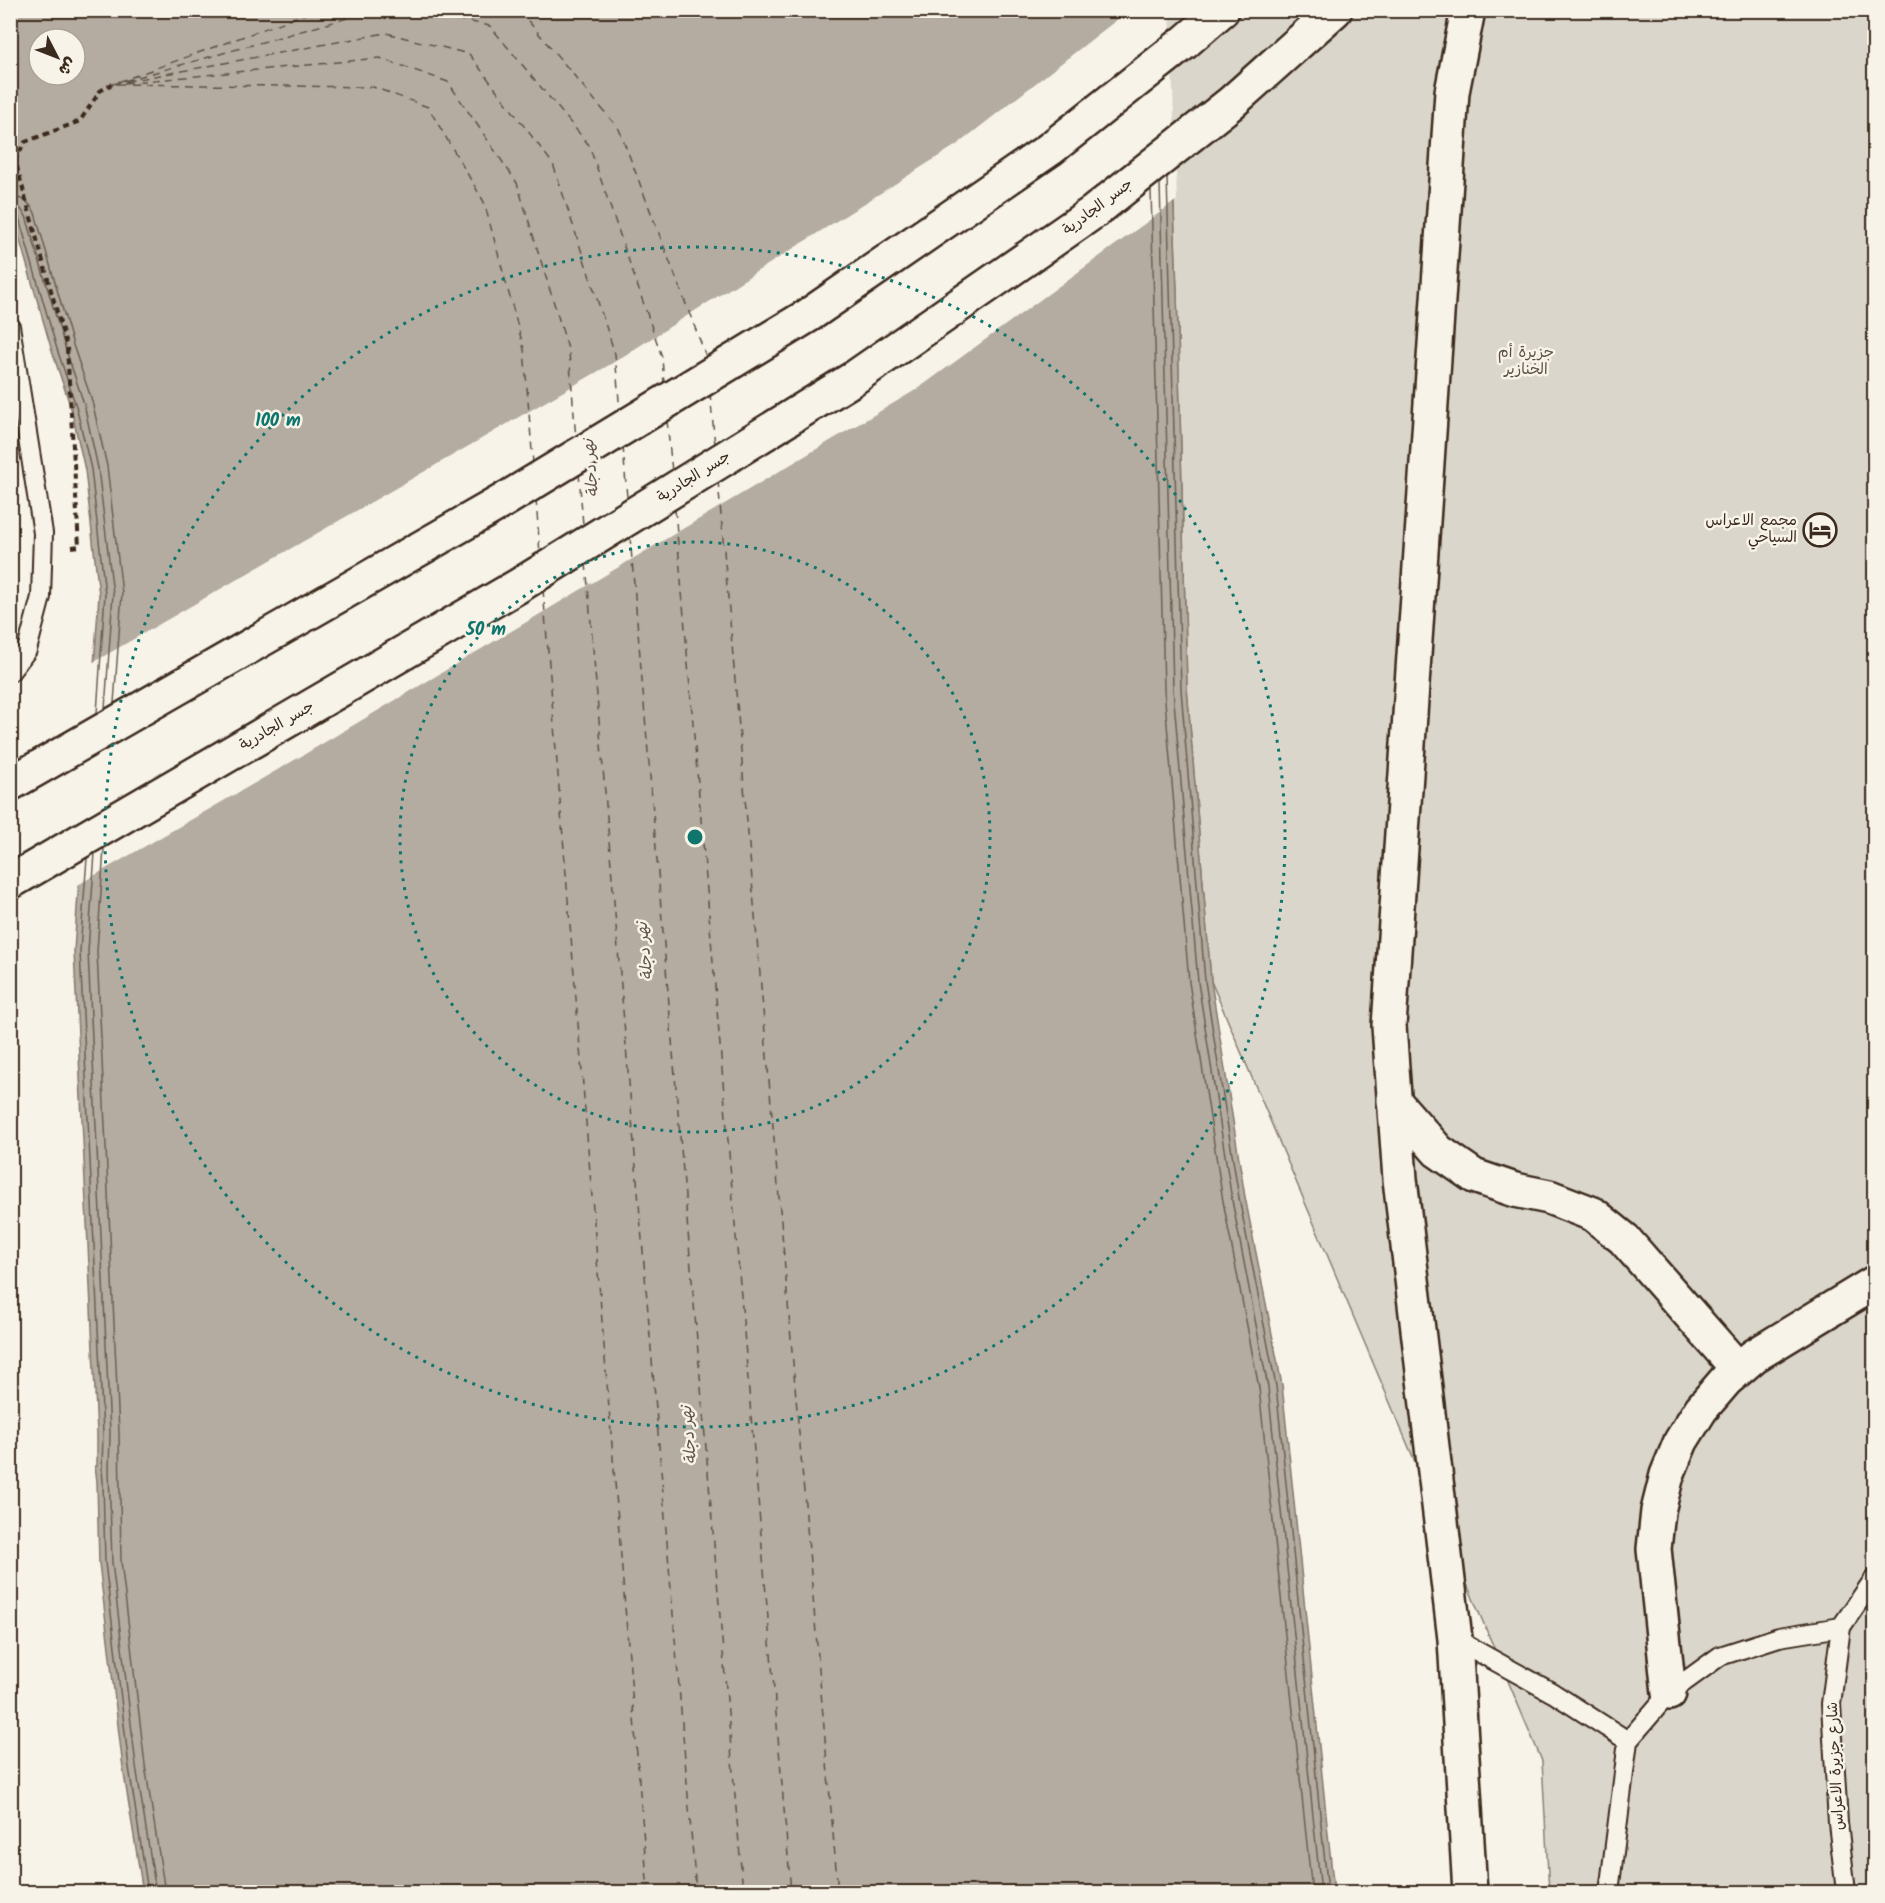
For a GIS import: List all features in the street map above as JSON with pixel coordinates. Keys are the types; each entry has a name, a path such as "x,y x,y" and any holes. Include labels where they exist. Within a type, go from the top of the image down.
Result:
{"main road":[{"path":"10,784 501,502 809,315 1050,149 1185,42 1221,10"},
{"name":"جسر الجادرية","path":"10,882 518,586 851,380 1095,211 1231,103 1335,10"},
{"path":"1468,10 1452,92 1389,1026 1400,1179 1455,1639 1470,1893"},
{"path":"1394,1101 1438,1151 1474,1176 1515,1190 1549,1197 1593,1214 1624,1239 1738,1368"},
{"path":"1670,1693 1654,1549 1658,1511 1667,1475 1681,1441 1701,1409 1738,1368 1875,1283"}],"lane":[{"path":"10,327 44,533 41,597 27,650 10,672"},
{"name":"شارع جزيرة الاعراس","path":"1846,1893 1838,1823 1831,1704 1841,1627 1875,1579"},
{"path":"1609,1893 1628,1741 1670,1693 1720,1656 1779,1637 1841,1627"},
{"path":"1455,1639 1554,1693 1628,1741"}],"path":[{"path":"43,547 80,546 67,348 15,160 25,142 80,122 100,91 112,84"}],"green space":[{"name":"جزيرة أم الخنازير","path":"1167,11 1874,11 1874,1892 1549,1892 1542,1761 1211,981 1187,688"}],"water":[{"name":"نهر دجلة","path":"11,11 1167,11 1187,688 1211,981 1245,1197 1282,1385 1334,1892 143,1892 123,1768 99,1563 95,1466 97,1466 97,1433 74,951 99,595 85,470 71,408 11,210"}],"pier":[{"path":"1170,10 1177,200 919,388 305,754 76,886 92,663 611,364 958,144 1128,11"}],"ferry route":[{"path":"118,82 316,10"},
{"path":"124,81 376,10"},
{"path":"415,10 490,26 589,145 662,357 664,385"},
{"path":"519,10 619,129 707,359"},
{"path":"112,84 386,33 469,54 553,164 615,354 620,412"},
{"path":"124,83 380,58 448,82 517,183 569,352 576,439"},
{"path":"116,84 373,87 428,107 484,202 524,349 533,464"},
{"path":"710,393 715,445"},
{"path":"667,420 672,472"},
{"path":"623,446 627,498"},
{"path":"579,473 583,525"},
{"path":"718,480 838,1892"},
{"path":"536,499 540,554"},
{"path":"675,509 791,1892"},
{"path":"630,536 743,1892"},
{"path":"586,563 696,1892"},
{"path":"543,589 648,1892"}],"place":[{"name":"مجمع الاعراس السياحي","path":"1820,530"}]}
